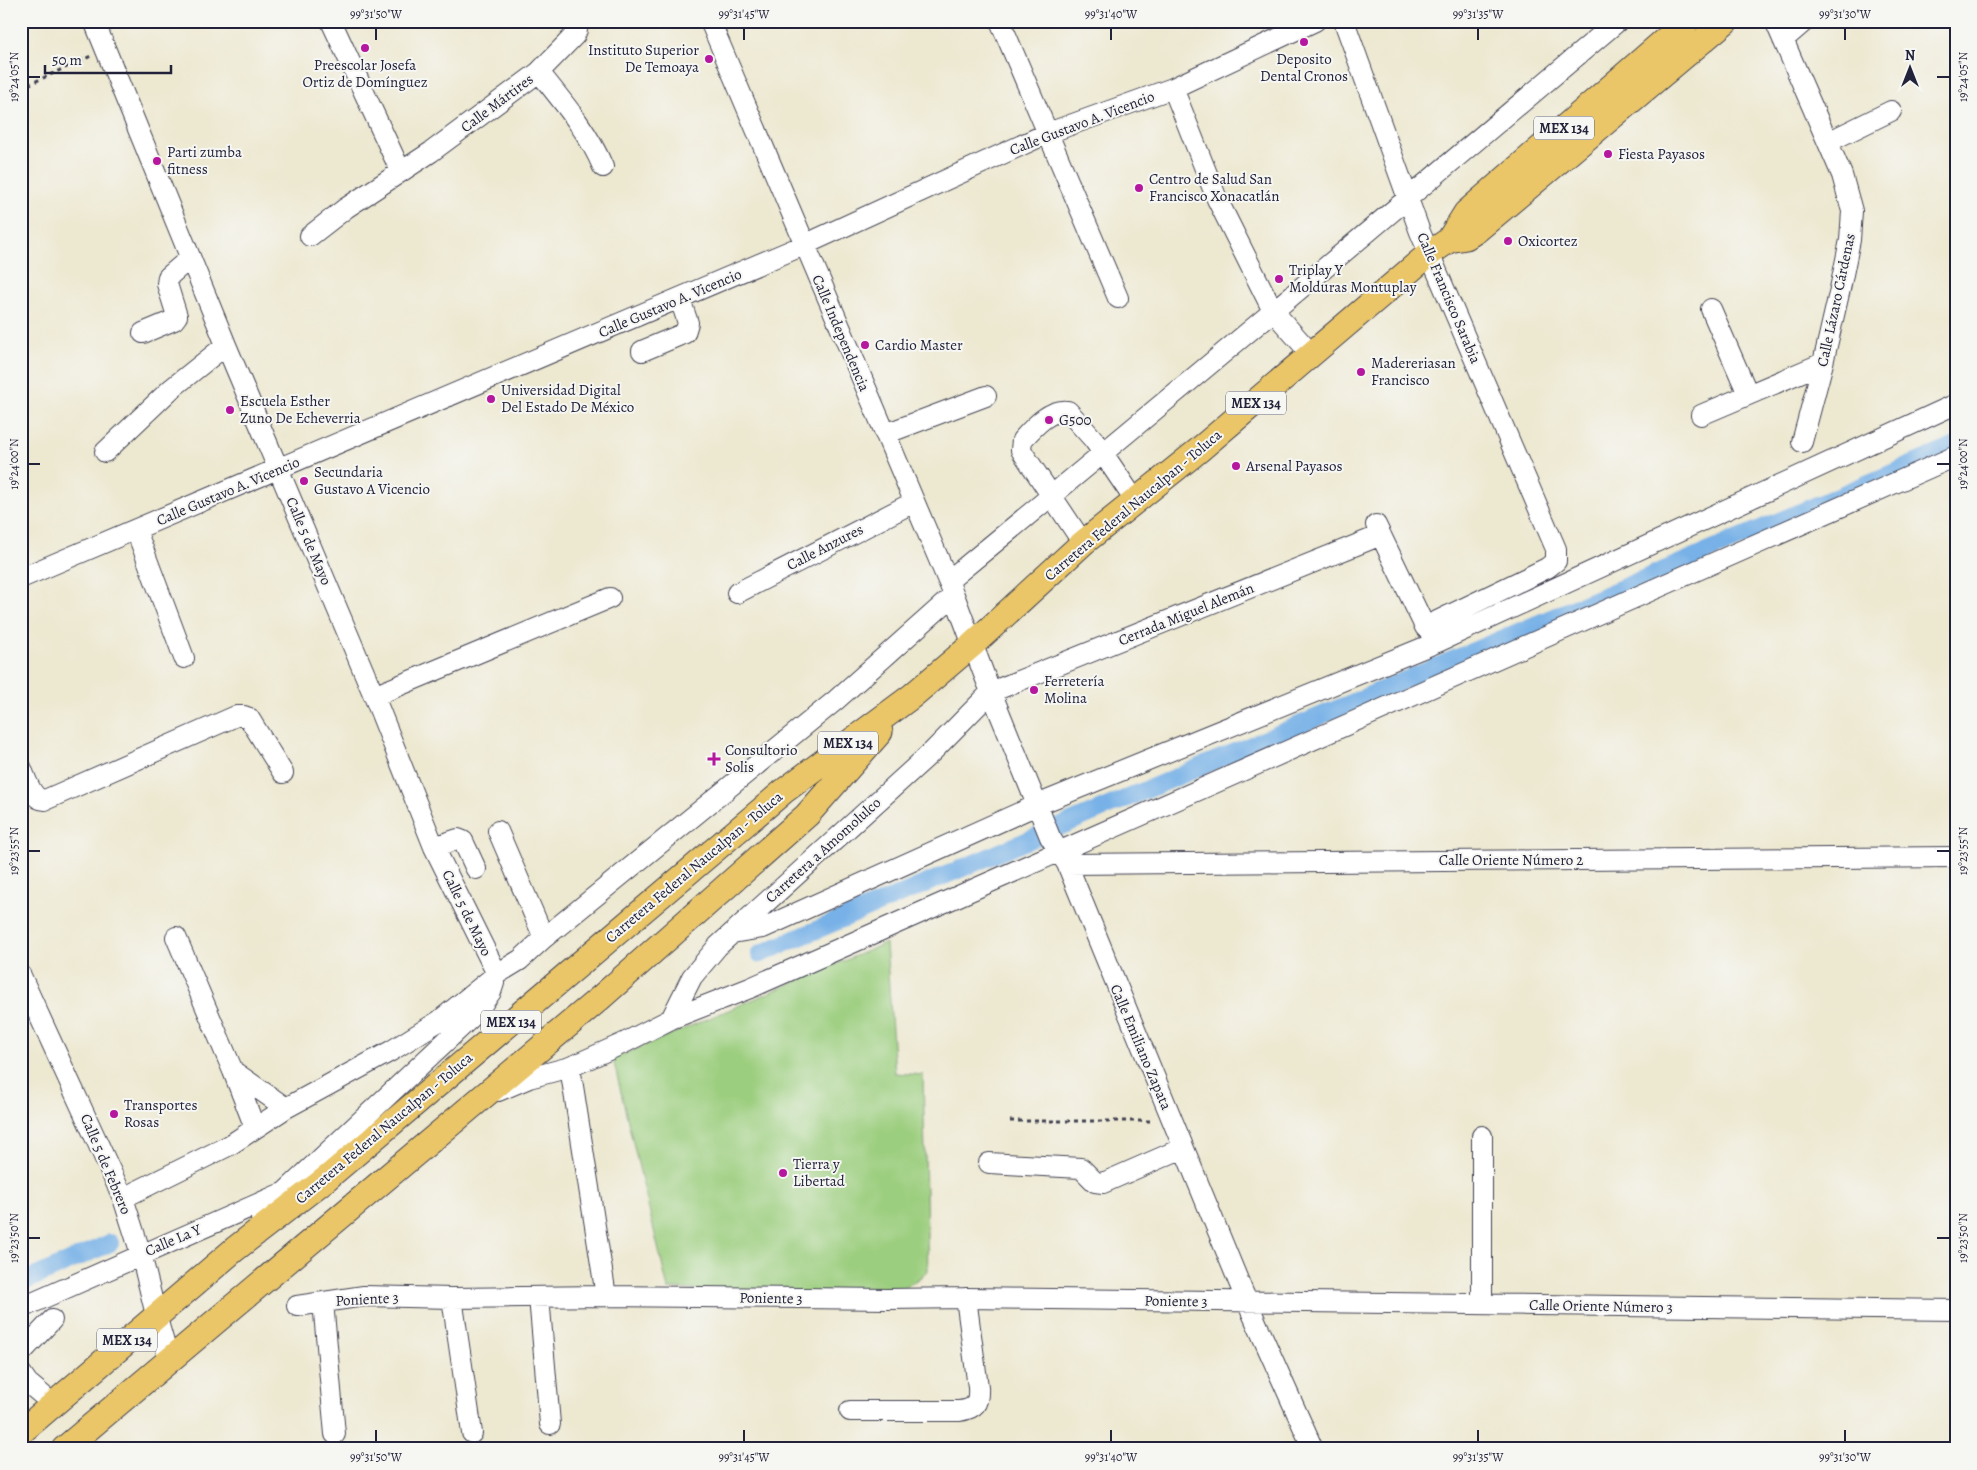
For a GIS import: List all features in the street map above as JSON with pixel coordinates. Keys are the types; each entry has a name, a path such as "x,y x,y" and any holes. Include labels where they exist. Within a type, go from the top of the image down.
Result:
{"main road":[{"name":"Carretera Federal Naucalpan - Toluca","path":"21,1432 156,1315 235,1249 327,1178 784,791 912,696 972,645 1083,543 1136,502 1439,247 1466,213 1687,21"},
{"name":"Carretera Federal Naucalpan - Toluca","path":"1439,247 1477,230 1726,21"},
{"name":"Carretera Federal Naucalpan - Toluca","path":"64,1449 599,999 808,815 912,696"}],"street":[{"name":"Calle 5 de Mayo","path":"94,21 226,346 374,696 434,847 497,974"},
{"path":"331,21 401,172"},
{"name":"Calle Mártires","path":"310,236 346,208 431,152 539,72 578,30 577,21"},
{"name":"Calle Independencia","path":"710,21 804,246 951,588 972,645"},
{"path":"1000,21 1118,298"},
{"name":"Calle Gustavo A. Vicencio","path":"21,578 804,246 1048,133 1173,88 1315,21"},
{"name":"Calle Francisco Sarabia","path":"1344,21 1408,199 1439,247 1556,549 1556,561 1547,568 1425,627"},
{"path":"125,1203 230,1145 286,1108 390,1051 440,1021 497,974 520,960 544,938 836,700 951,588 1051,496 1274,312 1618,21"},
{"name":"Calle Lázaro Cárdenas","path":"1775,21 1828,142 1846,189 1852,218 1848,250 1823,363 1802,442"},
{"path":"1783,40 1805,21"},
{"path":"539,72 582,127 595,148 603,167"},
{"path":"1173,88 1217,199 1274,312 1312,355"},
{"path":"1828,142 1891,112"},
{"path":"143,333 174,320 177,316 168,278 190,258"},
{"path":"642,351 685,333 688,324 680,299"},
{"path":"1711,309 1748,394"},
{"path":"104,452 171,390 226,346"},
{"path":"1701,415 1823,363"},
{"path":"885,434 986,396"},
{"path":"476,1103 529,1078 570,1067 624,1043 670,1019 750,988 1440,641 1956,404"},
{"path":"1083,543 1021,450 1022,440 1036,426 1053,414 1068,411 1094,440 1136,502"},
{"path":"732,933 762,928 1052,836 1956,456"},
{"name":"Calle Anzures","path":"737,593 914,502"},
{"path":"136,530 184,658"},
{"name":"Cerrada Miguel Alemán","path":"991,692 1379,530 1425,627"},
{"path":"374,696 610,598"},
{"path":"1425,627 1440,641"},
{"name":"Calle Emiliano Zapata","path":"972,645 1247,1302 1313,1449"},
{"name":"Carretera a Amomolulco","path":"670,1019 692,977 704,961 732,933 932,752 991,692"},
{"path":"21,767 35,796 40,800 44,800 236,716 241,716 249,718 283,773"},
{"path":"498,831 544,938"},
{"name":"Calle Oriente Número 2","path":"1052,836 1956,857"},
{"path":"434,847 458,839 463,840 476,870"},
{"path":"176,937 255,1128"},
{"path":"235,1249 286,1191 475,1014 491,992 497,974"},
{"name":"Calle 5 de Febrero","path":"21,976 125,1203 139,1245 169,1360"},
{"path":"570,1067 606,1296"},
{"path":"233,1071 286,1108"},
{"path":"1482,1136 1482,1304"},
{"path":"989,1163 1081,1168 1095,1182 1103,1183 1183,1148"},
{"name":"Calle La Y","path":"21,1308 139,1245 286,1191 327,1178"},
{"name":"Poniente 3","path":"297,1306 364,1296 452,1298 606,1296 966,1298 1247,1302"},
{"path":"539,1297 550,1424"},
{"path":"452,1298 472,1433"},
{"path":"850,1410 959,1410 974,1407 978,1402 978,1387 966,1298"},
{"path":"323,1302 335,1434"},
{"name":"Calle Oriente Número 3","path":"1247,1302 1956,1310"},
{"path":"21,1353 52,1320"},
{"path":"21,1373 28,1383 53,1404"}],"path":[{"path":"21,88 105,49"},
{"path":"1010,1121 1172,1121"}],"green space":[{"name":"Tierra y Libertad","path":"886,943 895,1073 923,1075 928,1272 893,1296 668,1289 613,1059"}],"waterway":[{"path":"760,954 1956,446"},
{"path":"21,1283 110,1243"}],"place":[{"name":"Deposito Dental Cronos","path":"1304,42"},
{"name":"Preescolar Josefa Ortiz de Domínguez","path":"365,48"},
{"name":"Instituto Superior De Temoaya","path":"709,59"},
{"name":"Fiesta Payasos","path":"1608,154"},
{"name":"Parti zumba fitness","path":"157,161"},
{"name":"Centro de Salud San Francisco Xonacatlán","path":"1139,188"},
{"name":"Oxicortez","path":"1508,241"},
{"name":"Triplay Y Molduras Montuplay","path":"1279,279"},
{"name":"Cardio Master","path":"865,345"},
{"name":"Madereriasan Francisco","path":"1361,372"},
{"name":"Universidad Digital Del Estado De México","path":"491,399"},
{"name":"Escuela Esther Zuno De Echeverria","path":"230,410"},
{"name":"G500","path":"1049,420"},
{"name":"Arsenal Payasos","path":"1236,466"},
{"name":"Secundaria Gustavo A Vicencio","path":"304,481"},
{"name":"Ferretería Molina","path":"1034,690"},
{"name":"Consultorio Solis","path":"714,759"},
{"name":"Transportes Rosas","path":"114,1114"},
{"name":"Tierra y Libertad","path":"783,1173"}]}
